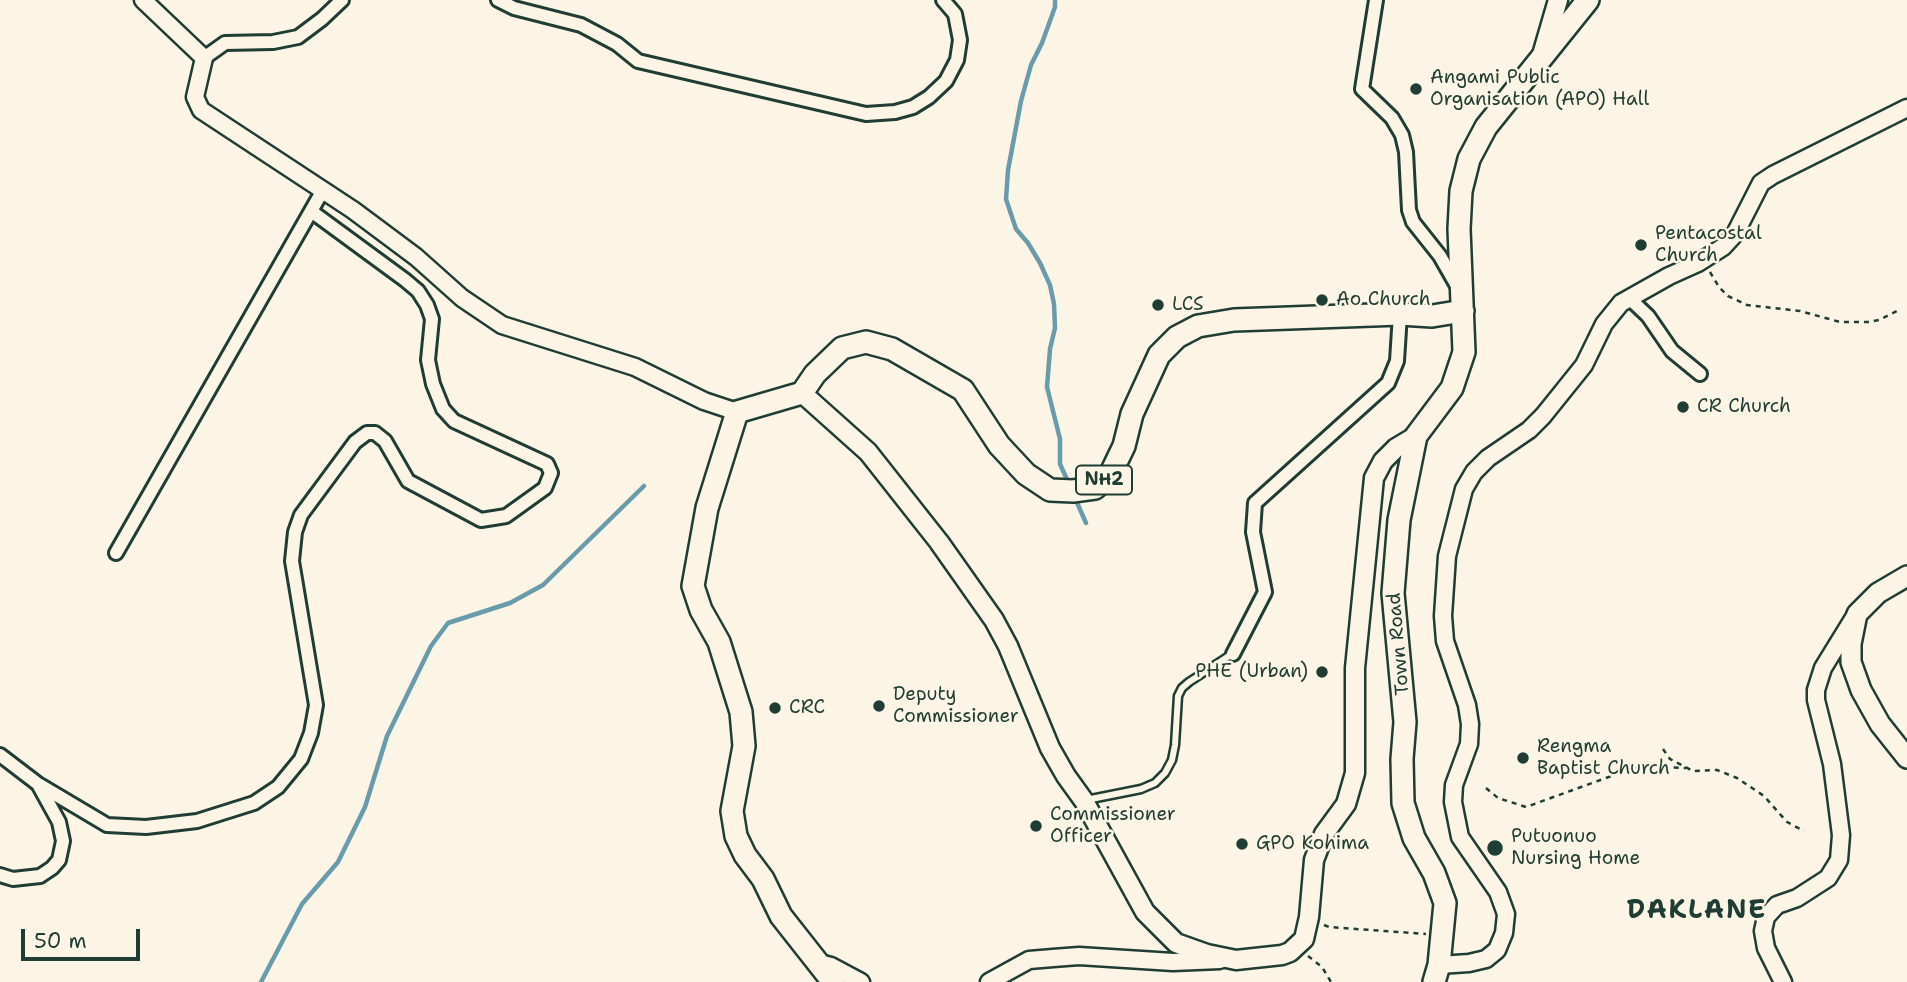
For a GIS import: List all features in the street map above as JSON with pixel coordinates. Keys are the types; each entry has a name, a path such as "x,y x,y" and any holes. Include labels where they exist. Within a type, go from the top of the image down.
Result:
{"highway":[{"name":"Town Road","path":"1437,973 1445,903 1434,873 1414,838 1403,803 1405,722 1392,593 1399,520 1416,436 1451,388 1464,352 1459,229 1461,191 1469,159 1486,127 1588,0"},
{"name":"NH2","path":"802,393 815,374 842,348 866,342 892,349 963,390 999,445 1026,474 1050,490 1073,492 1095,488 1110,475 1124,446 1132,414 1159,355 1177,337 1198,326 1234,320 1400,314 1432,316 1464,311"},
{"path":"802,393 737,412 706,508 693,586 701,610 719,642 741,712 744,746 732,811 736,836 745,855 763,879 781,916 833,982"}],"main road":[{"path":"1541,58 1558,0"},
{"path":"802,393 868,452 961,571 994,620 1008,646 1050,748 1084,801 1145,912 1176,943 1207,954 1236,960 1270,958 1290,952 1304,939 1309,917 1314,860 1324,834 1346,804 1355,773 1355,668 1374,478 1383,461 1396,448 1416,436"},
{"path":"1907,576 1878,593 1857,614 1850,662 1861,690 1881,724 1907,758"}],"street":[{"path":"144,0 204,58"},
{"path":"342,0 298,37 225,43 204,58 195,97 201,110 323,190 416,257 462,298 502,325 635,367 704,401 737,412"},
{"path":"498,0 514,8 581,25 617,44 638,61 866,114 895,112 913,107 929,97 946,80 957,60 960,40 955,14 943,0"},
{"path":"1376,0 1362,89 1392,118 1402,135 1406,152 1409,210 1413,222 1449,268 1456,281 1464,311"},
{"path":"1437,973 1486,959 1497,950 1504,933 1507,914 1498,892 1460,837 1453,802 1454,785 1469,744 1469,724 1467,705 1445,641 1443,616 1447,555 1464,489 1474,471 1488,458 1529,430 1543,416 1584,365 1604,324 1621,303 1723,247 1735,234 1761,183 1789,165 1907,108"},
{"path":"116,553 323,190"},
{"path":"0,755 38,784 107,825 146,827 197,821 254,803 278,787 301,759 311,733 316,705 292,561 295,532 302,515 355,442 367,433 375,433 385,441 408,481 481,520 506,516 545,488 551,473 547,464 454,421 443,409 433,384 428,360 432,319 418,291 311,211"},
{"path":"1629,298 1648,316 1672,351 1700,374"},
{"path":"1233,653 1265,592 1253,532 1255,503 1388,383 1397,360 1400,314"},
{"path":"1783,982 1766,948 1763,931 1766,917 1777,905 1797,898 1828,878 1839,860 1841,835 1832,764 1816,700 1816,690 1823,668 1857,614"},
{"path":"0,875 12,879 40,876 59,860 62,849 59,822 38,784"},
{"path":"0,883 30,877"},
{"path":"989,982 1029,960 1236,960"},
{"path":"815,961 861,982"}],"lane":[{"path":"1084,801 1141,789 1155,783 1165,774 1175,745 1178,696 1182,688 1233,653"}],"path":[{"path":"1705,259 1719,286 1728,296 1747,304 1800,311 1840,322 1868,322 1901,309"},
{"path":"1663,749 1670,759 1686,768"},
{"path":"1486,788 1498,798 1526,807 1639,766 1717,770 1737,778 1764,796 1787,822 1804,831"},
{"path":"1309,917 1329,927 1443,935"},
{"path":"1297,946 1322,967 1331,982"}],"waterway":[{"path":"1055,0 1055,7 1031,65 1021,101 1008,170 1006,199 1016,229 1028,243 1050,285 1055,328 1050,349 1047,387 1060,439 1060,464 1069,484"},
{"path":"261,982 302,904 338,862 365,807 387,736 431,646 448,623 510,603 543,585 644,486"},
{"path":"1075,498 1086,523"}],"place":[{"name":"Angami Public Organisation (APO) Hall","path":"1416,89"},
{"name":"Pentacostal Church","path":"1641,245"},
{"name":"Ao Church","path":"1322,300"},
{"name":"LCS","path":"1158,305"},
{"name":"CR Church","path":"1683,407"},
{"name":"PHE (Urban)","path":"1322,672"},
{"name":"Deputy Commissioner","path":"879,706"},
{"name":"CRC","path":"775,708"},
{"name":"Rengma Baptist Church","path":"1523,758"},
{"name":"Commissioner Officer","path":"1036,826"},
{"name":"GPO Kohima","path":"1242,844"},
{"name":"Putuonuo Nursing Home","path":"1495,848"}],"district":[{"name":"DAKLANE","path":"1697,911"}]}
